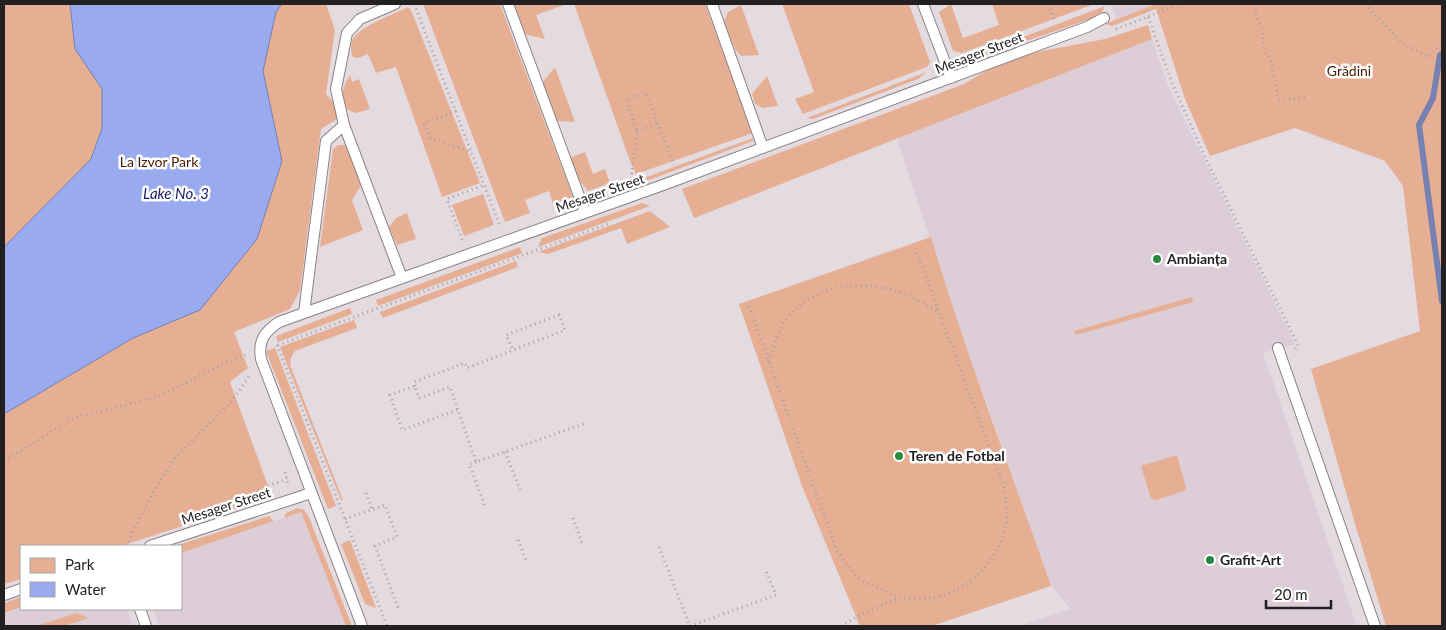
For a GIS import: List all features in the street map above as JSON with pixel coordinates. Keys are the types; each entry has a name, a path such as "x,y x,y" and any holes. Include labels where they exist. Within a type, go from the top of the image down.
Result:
{"lane":[{"path":"394,4 360,19 347,33 336,89 344,125 402,278"},
{"path":"508,4 585,212"},
{"path":"712,4 763,148"},
{"path":"924,4 951,78"},
{"name":"Mesager Street","path":"270,328 279,322 763,148 951,78 1104,18"},
{"path":"304,313 326,141 344,125"},
{"path":"270,328 262,338 260,356 362,626"},
{"path":"1278,348 1375,626"},
{"name":"Mesager Street","path":"153,545 311,493"},
{"path":"4,595 20,589"},
{"path":"140,610 146,626"}],"path":[{"path":"414,4 500,226"},
{"path":"1048,4 1055,22"},
{"path":"1087,26 1108,33 1180,4"},
{"path":"1255,4 1255,12 1262,30 1264,49 1271,59 1278,99 1308,97"},
{"path":"1365,4 1402,43 1429,56 1442,44"},
{"path":"1148,17 1172,83 1204,155 1298,345 1284,366"},
{"path":"631,179 637,131 626,100 646,92 674,165"},
{"path":"456,111 424,123 430,138 472,152"},
{"path":"637,131 658,124"},
{"path":"462,240 447,199 484,185"},
{"path":"126,545 152,494 174,459 205,430 230,402 260,356 277,345 613,222"},
{"path":"749,306 837,551 851,571 863,582 900,597 921,599 939,597 957,590 972,581 985,568 998,550 1006,528 1007,504 1004,487 915,247"},
{"path":"769,362 776,339 784,322 797,306 816,295 838,286 865,285 892,290 910,296 940,313"},
{"path":"476,462 450,387 419,398 414,382 465,363 467,368 566,330 559,315 506,335 513,350"},
{"path":"270,328 387,626"},
{"path":"4,461 74,418 157,397 237,357 260,356"},
{"path":"415,386 390,395 402,430 457,410"},
{"path":"485,506 470,464 586,423"},
{"path":"505,452 521,492"},
{"path":"366,493 372,509"},
{"path":"345,519 384,505 397,537 375,546 399,610"},
{"path":"573,518 582,543"},
{"path":"518,540 527,563"},
{"path":"659,547 690,626 776,595 766,571"},
{"path":"841,626 862,614 900,597"}],"shaded area":[{"path":"1111,4 1156,4 1116,20"},
{"path":"1152,39 1169,88 1295,344 1263,353 1357,626 1019,626 1071,609 1051,586 961,334 898,142 899,138"},
{"path":"301,512 346,626 159,626 153,610 182,610 182,553"},
{"path":"20,607 20,610 127,610 133,626 4,626 4,613"}],"green space":[{"name":"La Izvor Park","path":"4,4 326,4 335,30 326,94 333,102 337,119 321,129 300,291 290,309 234,332 248,368 230,382 272,497 124,545 20,545 20,579 4,584"},
{"path":"423,4 500,4 573,197 553,204 549,191 525,200 530,213 505,222"},
{"path":"514,4 567,4 536,15 545,39 524,34"},
{"path":"574,4 705,4 753,133 636,174"},
{"path":"782,4 909,4 930,62 927,67 803,114 795,99 814,92"},
{"path":"951,4 963,38 999,25 992,4 1094,4 962,53 953,51 939,12"},
{"name":"Grădini","path":"1156,4 1442,4 1442,626 1386,626 1311,369 1420,331 1403,186 1385,161 1295,128 1210,156 1185,99 1156,9 1112,26 1105,24"},
{"path":"741,5 759,55 741,56 735,49 724,22 728,12"},
{"path":"1105,6 1102,12 1090,19 971,60 965,59"},
{"path":"408,7 411,10 480,183 442,197 396,67 376,73 368,54 358,58 353,57 351,52 354,37 361,31 373,23"},
{"path":"1148,25 1152,39 694,218 682,189 964,84 999,63 1012,58 1105,39"},
{"path":"555,67 575,122 557,121 542,83"},
{"path":"927,72 918,79 813,119 807,118"},
{"path":"350,75 352,82 359,79 370,109 356,113 348,110 343,92"},
{"path":"767,76 778,106 763,108 755,104 752,94"},
{"path":"753,138 753,141 649,180 641,179"},
{"path":"338,145 347,145 362,184 352,200 363,230 320,247 333,149"},
{"path":"585,152 593,174 605,169 610,183 588,191 579,180 570,158"},
{"path":"483,194 494,225 464,236 452,205"},
{"path":"642,203 650,206 538,247 542,238"},
{"path":"650,211 670,227 627,244 621,228 548,254 538,252"},
{"path":"407,213 416,239 397,245 389,227 396,218"},
{"name":"Teren de Fotbal","path":"931,237 974,369 1051,586 932,626 860,626 802,486 739,304"},
{"path":"520,247 522,253 378,306 376,300"},
{"path":"516,261 518,267 383,318 380,312"},
{"path":"1192,297 1193,302 1076,335 1074,331"},
{"path":"350,308 352,314 278,342 276,337 279,335"},
{"path":"354,320 357,328 295,351 290,365 343,500 341,500 280,347"},
{"path":"275,348 336,506 328,509 266,351"},
{"path":"1177,455 1186,488 1184,491 1153,500 1141,466"},
{"path":"298,508 304,510 308,515 352,626 346,626 301,512 284,518 286,513"},
{"path":"269,516 274,521 182,553 182,545 178,545"},
{"path":"350,540 376,608 365,604 341,544"},
{"path":"20,597 20,607 4,613 4,603"},
{"path":"77,613 89,618 64,626 36,626"}],"water":[{"name":"Lake No. 3","path":"70,4 282,4 276,12 263,71 282,161 257,239 200,310 133,338 4,414 4,247 91,159 102,128 102,89 75,49"}],"waterway":[{"path":"1442,54 1440,55 1433,98 1419,125 1442,301"}],"place":[{"name":"Ambianța","path":"1157,259"},
{"name":"Teren de Fotbal","path":"899,456"},
{"name":"Grafit-Art","path":"1210,560"}]}
